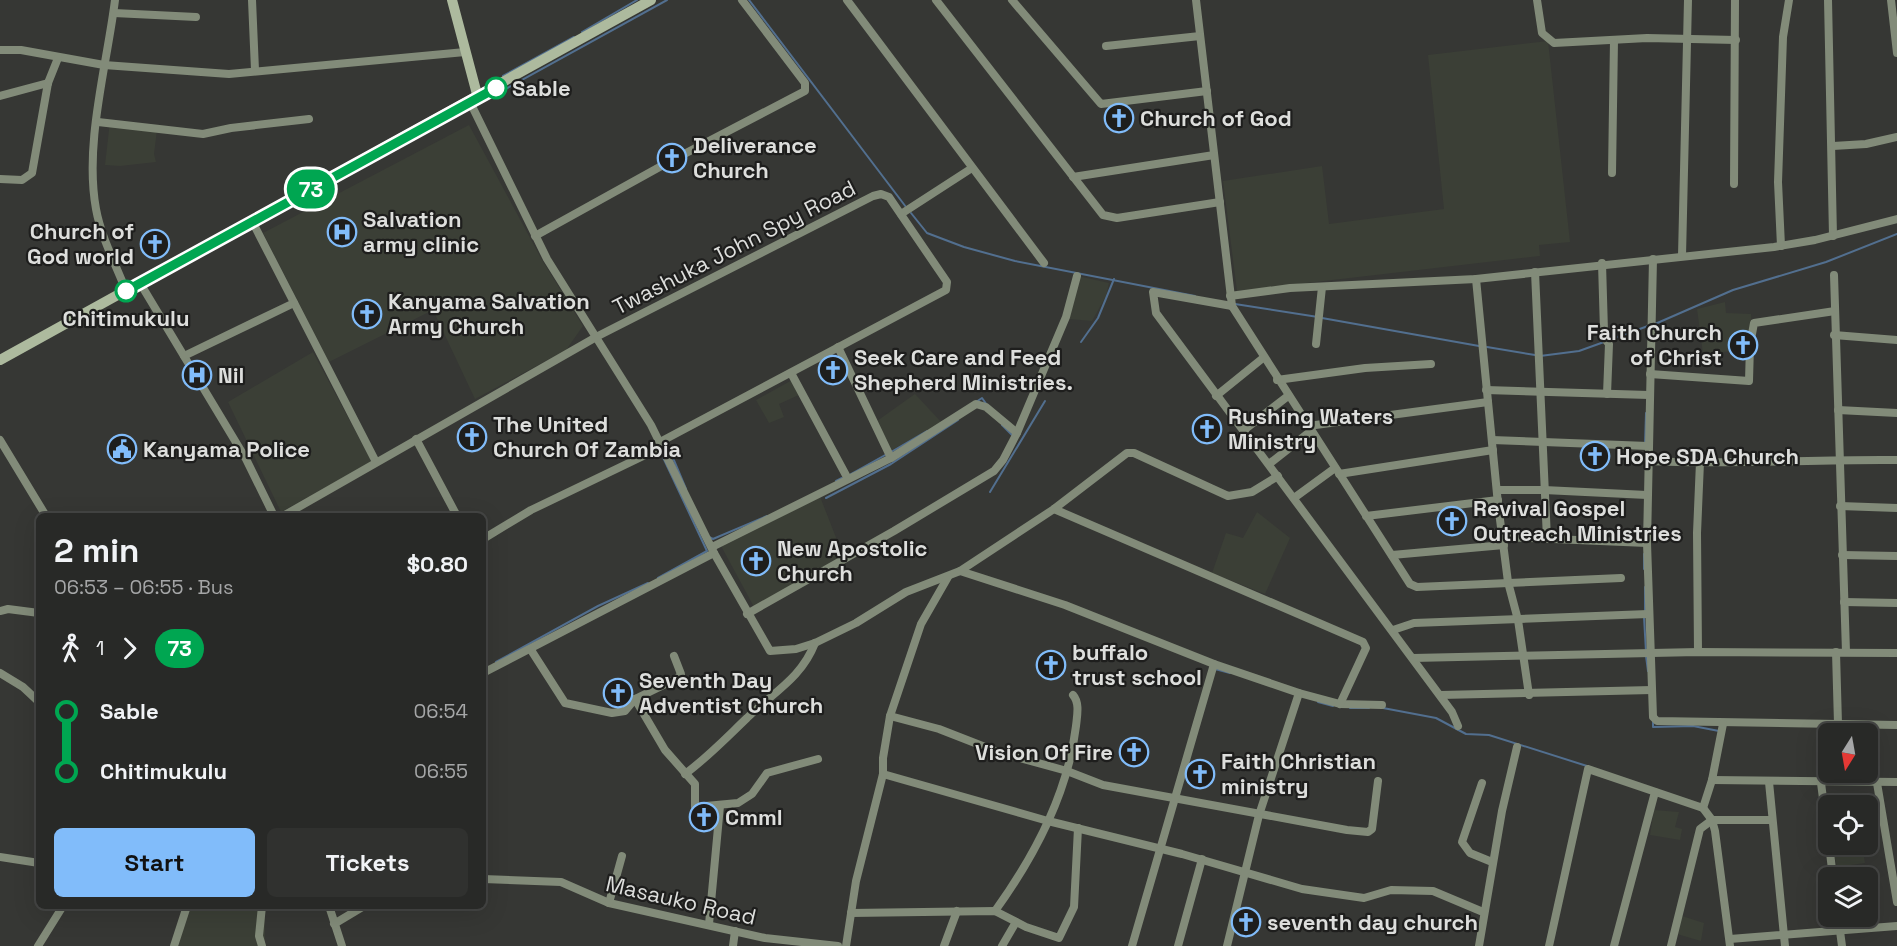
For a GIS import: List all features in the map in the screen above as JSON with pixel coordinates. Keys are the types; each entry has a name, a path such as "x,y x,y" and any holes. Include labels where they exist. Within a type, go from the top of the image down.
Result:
{"main road":[{"path":"452,0 474,100"},
{"path":"0,360 474,100 651,0"}],"street":[{"path":"115,0 104,65 92,169 97,211 126,291"},
{"path":"252,0 255,70"},
{"path":"535,236 665,164 806,91 805,83 742,0"},
{"path":"847,0 1044,263"},
{"path":"936,0 1097,210 1110,217 1220,202"},
{"path":"1012,0 1101,104 1207,91"},
{"path":"1197,0 1232,306 1277,380 1414,587 1621,578"},
{"path":"1537,0 1542,33 1550,42 1562,44 1668,38 1688,41 1736,40"},
{"path":"1682,256 1688,0"},
{"path":"1734,184 1735,0"},
{"path":"1781,246 1778,182 1783,38 1789,0"},
{"path":"1828,0 1833,146 1833,236"},
{"path":"1891,0 1897,53"},
{"path":"114,13 196,16"},
{"path":"1106,46 1200,36"},
{"path":"1612,173 1614,40"},
{"path":"0,50 21,50 104,65 214,73 465,52"},
{"path":"0,179 22,180 32,173 48,83 58,58"},
{"path":"0,96 48,83"},
{"path":"474,100 535,236 568,294 598,336 661,445 713,550 747,614 770,651 796,649 814,644 856,623 906,592 960,571 1054,509 1127,453 1134,453 1228,496 1252,492 1278,476"},
{"path":"98,122 203,134 231,128 309,119"},
{"path":"1833,146 1866,144 1897,137"},
{"path":"1073,177 1214,156"},
{"path":"901,214 972,168"},
{"name":"Twashuka John Spy Road","path":"288,513 598,336 876,195 889,197 947,282 948,287 838,347"},
{"path":"1230,296 1322,287 1476,279 1653,258 1781,246 1833,236 1897,219"},
{"path":"252,222 376,462"},
{"path":"1653,258 1647,495 1649,654 1653,717 1657,721 1723,724 1818,724"},
{"path":"1602,264 1604,331 1605,339 1609,344 1607,394"},
{"path":"1535,272 1547,539"},
{"path":"1834,275 1834,334 1841,459 1840,507 1846,652"},
{"path":"747,614 994,471 1003,460 1017,433 1066,317 1077,276"},
{"path":"1476,279 1508,582 1518,620 1529,695"},
{"path":"140,283 246,459 273,513"},
{"path":"1316,344 1322,287"},
{"path":"1232,306 1153,292 1156,313 1441,695 1458,726"},
{"path":"184,356 294,303"},
{"path":"1650,374 1749,381 1751,331 1754,323 1835,311"},
{"path":"1834,334 1897,340"},
{"path":"486,537 531,510 661,445 838,347 891,458"},
{"path":"1216,396 1263,358"},
{"path":"1277,380 1365,368 1431,364"},
{"path":"791,373 848,479"},
{"path":"1486,390 1648,395"},
{"path":"1244,430 1288,396"},
{"path":"1269,464 1310,429 1488,402"},
{"path":"486,672 713,550 891,458 976,404 982,405 1017,433"},
{"path":"1838,410 1897,413"},
{"path":"416,439 455,513"},
{"path":"1492,440 1543,440 1648,446"},
{"path":"1,445 44,513"},
{"path":"1294,498 1337,471 1493,450"},
{"path":"1648,461 1897,460"},
{"path":"1698,652 1697,533 1700,462"},
{"path":"1497,490 1647,495"},
{"path":"1366,516 1498,500"},
{"path":"1840,507 1897,508"},
{"path":"1054,509 1363,642 1366,648 1340,704"},
{"path":"1392,555 1504,541 1547,539 1647,543"},
{"path":"1842,555 1897,556"},
{"path":"960,571 1065,605 1214,663 1299,693 1340,704 1382,705"},
{"path":"846,946 856,881 883,774 883,758 890,716 921,624 948,577"},
{"path":"1844,602 1897,603"},
{"path":"0,611 8,609 36,613"},
{"path":"1393,630 1414,623 1648,614"},
{"path":"685,774 712,753 751,713 783,689 808,657 814,644"},
{"path":"531,650 565,703 620,713 629,708 635,699 680,676 674,656"},
{"path":"1413,658 1698,652 1897,653"},
{"path":"1836,652 1839,723"},
{"path":"1132,946 1214,663"},
{"path":"0,673 23,687 36,699"},
{"path":"1441,695 1529,695 1652,690"},
{"path":"1227,946 1259,815 1299,693"},
{"path":"995,911 1016,880 1048,821 1067,771 1077,718 1077,701 1074,695"},
{"path":"635,699 665,750 697,787 695,807 720,806 745,799 767,773 818,759"},
{"path":"890,716 939,729 998,752 1067,771 1103,785 1259,815 1370,832 1378,781"},
{"path":"1704,808 1723,724"},
{"path":"1878,725 1897,725"},
{"path":"1479,946 1492,862 1517,747"},
{"path":"1549,946 1588,769 1704,808 1712,820 1730,943 1784,935 1897,926"},
{"path":"883,774 1048,821 1202,859 1327,895 1364,898 1391,890 1433,891 1483,912"},
{"path":"1712,780 1818,783"},
{"path":"1768,782 1785,946"},
{"path":"1878,783 1897,782"},
{"path":"1482,783 1462,842 1470,853 1492,862"},
{"path":"1821,783 1823,795"},
{"path":"1877,783 1897,902"},
{"path":"1614,946 1655,792"},
{"path":"709,924 720,806"},
{"path":"1671,946 1700,829 1712,820 1771,820"},
{"path":"851,913 995,911 1055,938 1062,936 1075,902 1078,828"},
{"path":"609,903 622,856"},
{"path":"0,857 36,863"},
{"path":"1178,946 1202,859"},
{"name":"Masauko Road","path":"486,879 561,882 609,903 709,924 735,932 837,946"},
{"path":"38,946 61,909"},
{"path":"174,946 186,909"},
{"path":"262,909 259,936 262,946"},
{"path":"330,909 342,946"},
{"path":"334,924 359,909"},
{"path":"944,946 957,911"},
{"path":"1002,946 1016,922"},
{"path":"1840,927 1842,946"},
{"path":"733,946 735,932"}],"shaded area":[{"path":"1548,41 1570,242 1539,245 1540,256 1237,291 1223,181 1322,166 1329,224 1444,209 1428,55"},
{"path":"110,121 157,130 154,154 156,162 120,166 105,165"},
{"path":"469,125 542,260 583,326 566,350 475,399 433,310 329,362 263,233"},
{"path":"1078,276 1109,283 1106,296 1092,321 1069,319"},
{"path":"1725,302 1726,313 1751,314 1753,349 1703,354 1697,309"},
{"path":"313,352 372,462 281,512 228,402"},
{"path":"794,379 801,394 779,404 784,417 769,423 756,400"},
{"path":"915,394 942,423 890,451 877,421"},
{"path":"819,494 846,563 754,607 720,544"},
{"path":"1257,512 1290,538 1265,594 1212,573 1226,533 1243,538"},
{"path":"1654,810 1679,812 1675,827 1682,829 1680,840 1650,835"},
{"path":"1834,855 1864,855 1865,863 1837,867"},
{"path":"182,909 265,909 265,946 174,946"},
{"path":"1682,916 1704,923 1701,941 1677,934"}],"waterway":[{"path":"582,32 637,0"},
{"path":"502,91 667,0"},
{"path":"749,0 906,207"},
{"path":"503,76 574,37"},
{"path":"911,213 927,233 964,247 1015,261 1195,296"},
{"path":"1655,324 1733,290 1826,262 1897,234"},
{"path":"1081,342 1098,318 1114,279"},
{"path":"1235,304 1318,317"},
{"path":"1322,318 1479,346"},
{"path":"1609,340 1648,326 1648,329"},
{"path":"1540,356 1579,351 1604,342"},
{"path":"1487,347 1535,355"},
{"path":"976,402 982,398 987,405"},
{"path":"990,492 1045,401"},
{"path":"1645,444 1646,413"},
{"path":"826,498 891,464 958,420"},
{"path":"1002,425 1013,436"},
{"path":"891,452 927,431"},
{"path":"657,452 661,453 707,551 658,578"},
{"path":"851,474 887,454"},
{"path":"673,458 686,489"},
{"path":"836,481 842,478"},
{"path":"709,537 713,539 767,516"},
{"path":"1644,554 1644,569"},
{"path":"496,662 598,606 648,583"},
{"path":"1645,587 1645,611"},
{"path":"1644,617 1646,652"},
{"path":"1646,656 1648,671"},
{"path":"1215,669 1230,673"},
{"path":"1318,702 1333,706"},
{"path":"1350,708 1369,708"},
{"path":"1383,708 1436,718 1466,734 1489,735 1587,766"},
{"path":"1653,721 1653,727 1693,726 1719,731"}],"bus line":[{"name":"73","path":"126,291 496,88"}],"place":[{"name":"Sable","path":"496,88"},
{"name":"Church of God","path":"1119,118"},
{"name":"Deliverance Church","path":"672,158"},
{"name":"Salvation army clinic","path":"342,232"},
{"name":"Church of God world","path":"155,244"},
{"name":"Chitimukulu","path":"126,291"},
{"name":"Kanyama Salvation Army Church","path":"367,314"},
{"name":"Faith Church of Christ","path":"1743,345"},
{"name":"Seek Care and Feed Shepherd Ministries.","path":"833,370"},
{"name":"Nil","path":"197,375"},
{"name":"Rushing Waters Ministry","path":"1207,429"},
{"name":"The United Church Of Zambia","path":"472,437"},
{"name":"Kanyama Police","path":"122,449"},
{"name":"Hope SDA Church","path":"1595,456"},
{"name":"Revival Gospel Outreach Ministries","path":"1452,521"},
{"name":"New Apostolic Church","path":"756,561"},
{"name":"buffalo trust school","path":"1051,665"},
{"name":"Seventh Day Adventist Church","path":"618,693"},
{"name":"Vision Of Fire","path":"1134,752"},
{"name":"Faith Christian ministry","path":"1200,774"},
{"name":"Cmml","path":"704,817"},
{"name":"seventh day church","path":"1246,922"}]}
